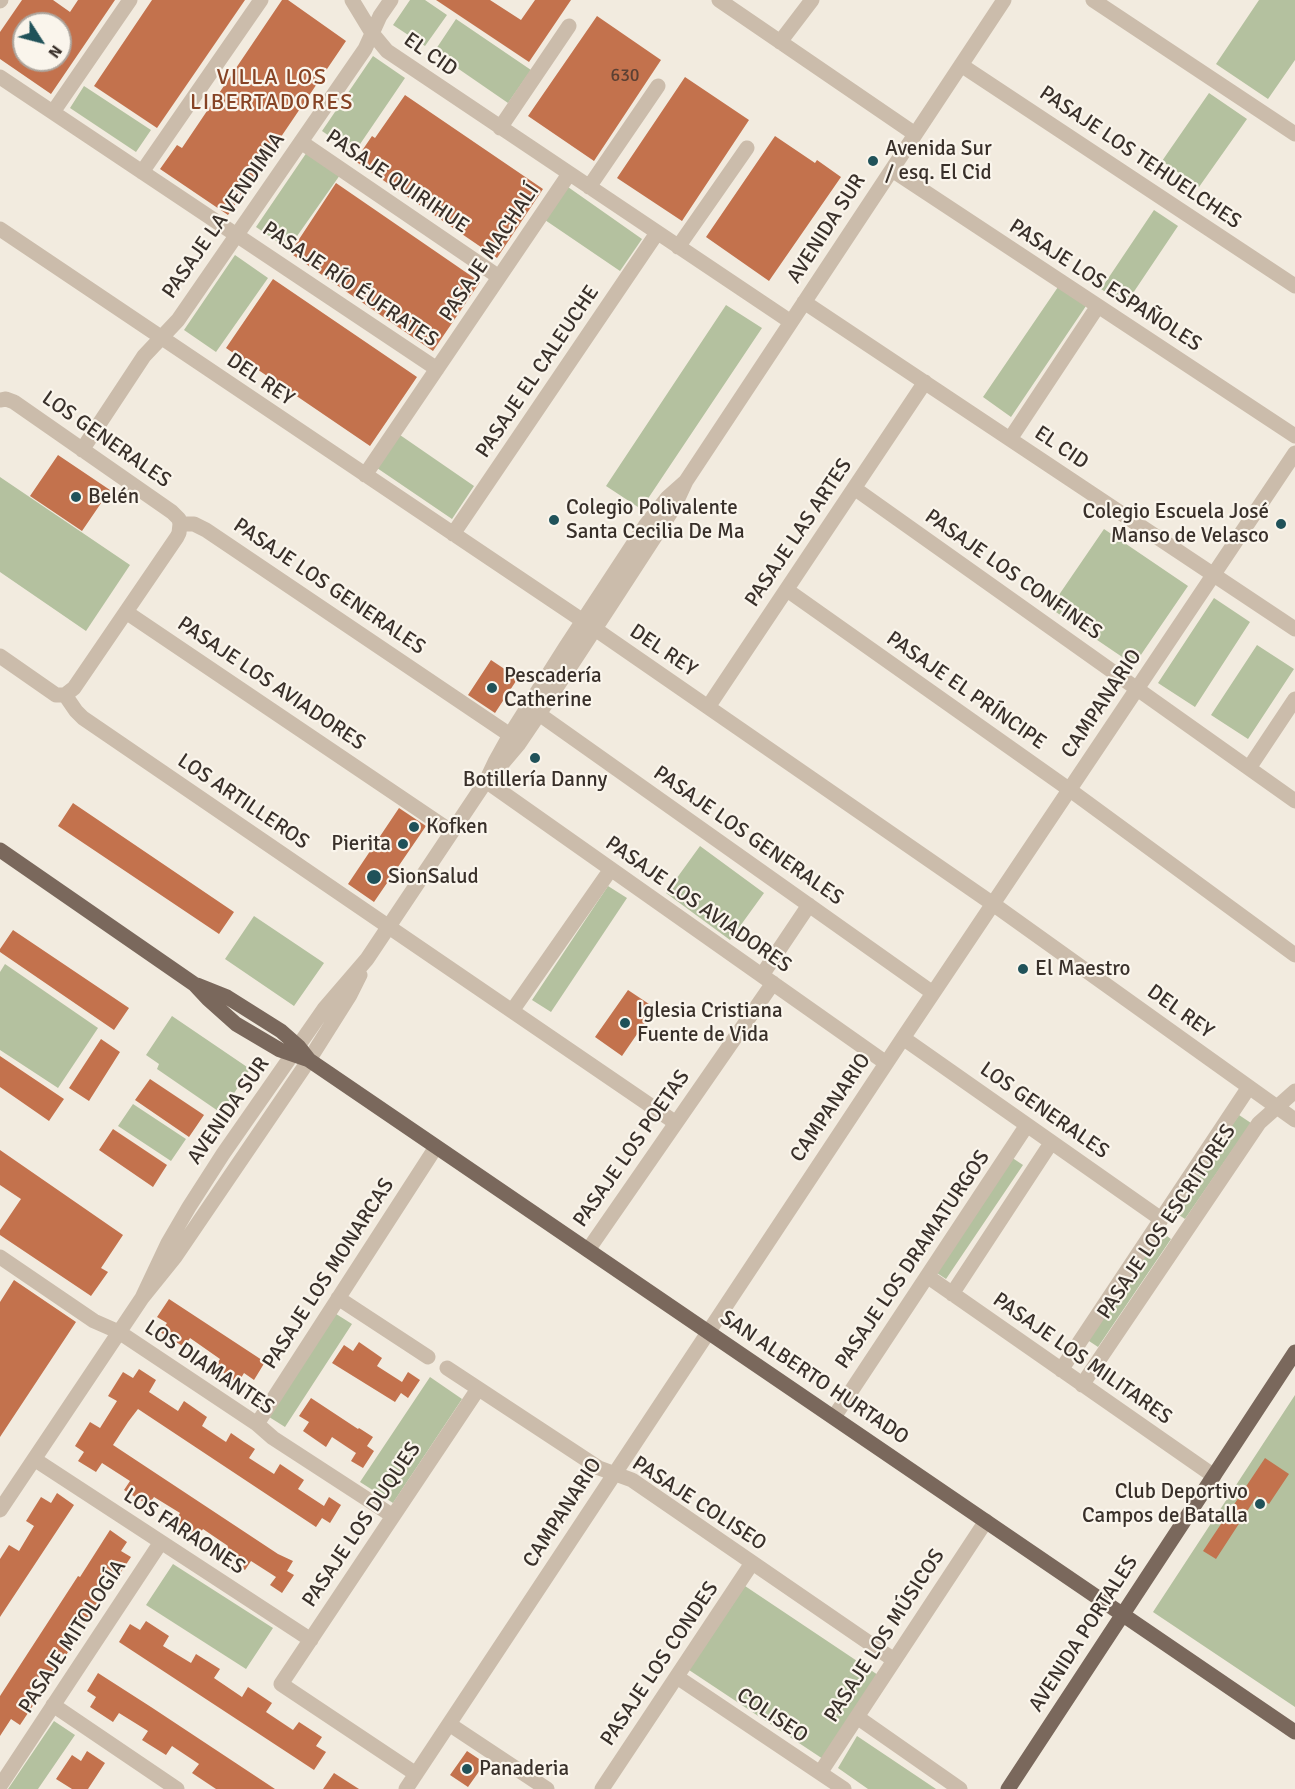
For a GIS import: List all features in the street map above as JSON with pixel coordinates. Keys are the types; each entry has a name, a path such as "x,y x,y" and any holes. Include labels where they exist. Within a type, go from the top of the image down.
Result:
{"main road":[{"path":"0,850 194,984 237,1002 281,1031 296,1051"},
{"name":"SAN ALBERTO HURTADO","path":"296,1051 1295,1732"},
{"name":"AVENIDA PORTALES","path":"1008,1789 1295,1352"}],"street":[{"path":"53,112 130,0"},
{"path":"142,172 261,0"},
{"name":"EL CID","path":"352,0 372,33 387,51 791,322"},
{"name":"PASAJE LA VENDIMIA","path":"82,450 144,356 178,320 365,49 380,16 391,0"},
{"path":"719,0 915,134"},
{"path":"780,42 812,0"},
{"name":"AVENIDA SUR","path":"142,1298 168,1243 189,1207 247,1119 324,1009 367,958 486,781 510,735 673,509 686,481 1004,0"},
{"path":"1093,0 1295,135"},
{"path":"500,128 569,26"},
{"name":"PASAJE LOS TEHUELCHES","path":"961,64 1295,286"},
{"name":"PASAJE RÍO ÉUFRATES","path":"0,77 437,369"},
{"path":"589,187 658,86"},
{"name":"PASAJE QUIRIHUE","path":"301,142 499,277"},
{"path":"678,247 747,148"},
{"name":"PASAJE LOS ESPAÑOLES","path":"892,170 1295,436"},
{"name":"PASAJE MACHALÍ","path":"365,475 569,174"},
{"name":"DEL REY","path":"0,229 589,625 993,904 1295,1120"},
{"name":"PASAJE EL CALEUCHE","path":"453,534 657,233"},
{"name":"EL CID","path":"804,302 1295,629"},
{"path":"1010,439 1098,306"},
{"name":"PASAJE LAS ARTES","path":"708,707 925,382"},
{"name":"LOS GENERALES","path":"0,398 14,402 172,512 180,524"},
{"name":"CAMPANARIO","path":"406,1789 886,1063 1295,453"},
{"name":"PASAJE LOS CONFINES","path":"854,488 1295,801"},
{"path":"65,695 74,688 177,537 180,524"},
{"name":"PASAJE LOS GENERALES","path":"180,524 194,524 206,530 510,735"},
{"name":"PASAJE EL PRÍNCIPE","path":"786,590 1070,790 1295,955"},
{"name":"PASAJE LOS AVIADORES","path":"126,612 452,832"},
{"name":"AVENIDA SUR","path":"486,781 509,757 539,714 589,625"},
{"name":"LOS ARTILLEROS","path":"0,656 56,695 65,695 82,718 675,1123"},
{"path":"1249,768 1295,699"},
{"name":"PASAJE LOS GENERALES","path":"539,714 933,993"},
{"name":"PASAJE LOS AVIADORES","path":"486,781 886,1063"},
{"path":"512,1011 610,869"},
{"name":"PASAJE LOS POETAS","path":"588,1250 675,1123 767,979 809,905"},
{"name":"AVENIDA SUR","path":"0,1510 142,1298 175,1257 309,1060 350,995 367,958"},
{"name":"LOS GENERALES","path":"903,1038 1161,1219"},
{"name":"PASAJE LOS ESCRITORES","path":"1061,1370 1249,1087"},
{"name":"PASAJE LOS ESCRITORES","path":"1082,1385 1259,1123 1295,1091"},
{"name":"PASAJE LOS DRAMATURGOS","path":"834,1417 1027,1125"},
{"path":"952,1294 1051,1143"},
{"name":"PASAJE LOS MONARCAS","path":"257,1424 436,1147"},
{"name":"LOS DIAMANTES","path":"2,1264 94,1321 119,1332 257,1424 273,1438 393,1516"},
{"name":"PASAJE LOS MILITARES","path":"927,1276 1214,1476"},
{"path":"338,1298 428,1357"},
{"name":"PASAJE COLISEO","path":"447,1368 599,1468 632,1480 894,1660"},
{"name":"PASAJE LOS DUQUES","path":"416,1774 281,1684 478,1389"},
{"name":"LOS FARAONES","path":"34,1458 311,1640"},
{"name":"PASAJE LOS MÚSICOS","path":"819,1773 986,1521"},
{"name":"PASAJE MITOLOGÍA","path":"0,1786 161,1542"},
{"name":"PASAJE LOS CONDES","path":"602,1789 752,1563"},
{"name":"COLISEO","path":"677,1677 844,1789"},
{"path":"53,1705 177,1789"},
{"path":"857,1717 960,1789"},
{"path":"449,1724 547,1789"}],"green space":[{"path":"410,0 425,0 447,15 425,46 393,25"},
{"path":"1259,0 1295,0 1295,60 1268,99 1216,64"},
{"path":"456,19 531,70 508,103 434,52"},
{"path":"373,56 405,78 354,153 322,131"},
{"path":"84,86 151,130 136,152 70,108"},
{"path":"1209,93 1247,119 1199,187 1162,161"},
{"path":"307,152 340,175 288,249 256,227"},
{"path":"568,187 642,239 620,271 545,220"},
{"path":"1154,210 1178,226 1125,305 1101,289"},
{"path":"235,255 268,278 216,352 184,330"},
{"path":"1058,287 1086,306 1011,417 983,397"},
{"path":"726,305 762,328 641,509 606,486"},
{"path":"400,435 474,486 452,519 377,468"},
{"path":"0,477 130,565 86,631 0,572"},
{"path":"1104,529 1188,586 1134,665 1050,608"},
{"path":"1214,598 1250,622 1195,707 1158,683"},
{"path":"1257,645 1294,669 1248,739 1211,715"},
{"path":"700,846 764,893 730,940 666,893"},
{"path":"608,886 627,898 551,1012 532,1000"},
{"path":"254,916 324,963 294,1006 225,959"},
{"path":"5,964 98,1028 58,1088 0,1050 0,972"},
{"path":"172,1016 250,1069 221,1113 157,1069 159,1064 146,1055"},
{"path":"133,1104 186,1139 171,1161 118,1126"},
{"path":"1239,1115 1251,1123 1185,1219 1173,1211"},
{"path":"1011,1157 1023,1165 946,1279 934,1271"},
{"path":"1159,1230 1171,1239 1098,1347 1086,1339"},
{"path":"333,1312 352,1324 285,1427 266,1415"},
{"path":"430,1377 462,1399 393,1503 360,1482"},
{"name":"Club Deportivo Campos de Batalla","path":"1295,1395 1295,1707 1153,1612"},
{"path":"173,1564 273,1628 246,1669 146,1605"},
{"path":"745,1586 878,1675 823,1759 689,1670"},
{"path":"54,1721 75,1735 38,1789 8,1789"},
{"path":"857,1736 936,1789 868,1789 838,1768"}],"building":[{"path":"22,0 53,0 70,12 14,12"},
{"path":"78,0 115,0 72,63 72,12 70,12"},
{"path":"152,0 245,0 157,128 94,86"},
{"path":"282,0 288,0 346,41 228,215 160,169 177,145 182,148"},
{"path":"436,0 490,0 521,20 535,0 571,0 529,62"},
{"path":"12,15 12,67 0,59 0,32"},
{"path":"597,16 661,60 594,161 528,116"},
{"path":"19,72 66,72 51,94"},
{"path":"685,77 749,120 682,221 617,178"},
{"path":"405,95 543,189 497,258 355,161 372,136 375,138"},
{"path":"775,136 815,163 817,160 841,177 769,281 706,237"},
{"path":"336,183 480,282 433,351 290,253"},
{"path":"273,279 417,377 370,446 226,348"},
{"path":"58,455 110,490 82,531 30,496"},
{"name":"Pescadería Catherine","path":"491,660 518,678 495,713 468,695"},
{"path":"73,803 234,912 219,934 58,826"},
{"path":"399,808 426,826 374,902 348,884"},
{"path":"13,930 129,1008 114,1030 0,952"},
{"name":"Iglesia Cristiana Fuente de Vida","path":"628,990 655,1008 622,1056 595,1037"},
{"path":"101,1039 120,1052 89,1101 69,1088"},
{"path":"0,1056 64,1099 49,1121 0,1087"},
{"path":"150,1079 204,1115 189,1137 135,1100"},
{"path":"113,1129 167,1165 153,1187 99,1150"},
{"path":"0,1150 123,1235 101,1268 108,1272 91,1296 0,1235 0,1230 21,1199 0,1185"},
{"path":"14,1280 76,1322 0,1437 0,1302"},
{"path":"169,1299 265,1362 254,1380 244,1373 238,1383 215,1367 220,1359 190,1338 184,1347 160,1332 167,1323 157,1317"},
{"path":"359,1342 382,1358 377,1366 402,1382 408,1372 420,1380 408,1398 401,1393 395,1402 332,1363 344,1345 353,1351"},
{"path":"139,1369 156,1380 149,1392 178,1411 184,1401 207,1417 202,1426 226,1442 231,1433 255,1449 249,1458 274,1474 280,1464 304,1480 298,1489 324,1506 329,1497 341,1505 330,1523 322,1518 316,1527 138,1409 128,1422 113,1445 278,1554 293,1561 287,1571 294,1575 282,1593 270,1585 276,1577 251,1561 245,1570 222,1555 228,1546 203,1529 197,1538 174,1523 180,1513 154,1497 148,1505 124,1490 130,1481 102,1463 96,1472 78,1461 84,1452 75,1446 90,1422 100,1428 117,1401 108,1396 123,1372 133,1378"},
{"path":"311,1398 373,1437 367,1446 374,1451 363,1468 351,1461 356,1453 332,1437 326,1447 303,1431 309,1422 299,1416"},
{"path":"1265,1458 1289,1474 1269,1504 1257,1496 1216,1559 1203,1551"},
{"path":"57,1493 74,1505 0,1617 0,1559 9,1545 19,1551 34,1526 26,1521 41,1497 51,1503"},
{"path":"110,1530 127,1542 121,1551 131,1557 115,1581 106,1575 91,1598 99,1603 83,1627 74,1621 59,1645 68,1652 53,1675 43,1670 27,1695 36,1701 20,1725 11,1719 0,1736 0,1696"},
{"path":"146,1621 169,1636 163,1646 191,1663 196,1654 220,1669 214,1678 242,1697 248,1687 272,1703 266,1712 293,1730 299,1722 322,1737 316,1746 326,1752 314,1770 119,1642 130,1624 140,1630"},
{"path":"98,1673 275,1789 216,1789 192,1773 199,1764 172,1746 166,1755 142,1740 148,1731 119,1713 113,1722 90,1707 96,1697 87,1691"},
{"path":"87,1751 105,1763 88,1789 72,1789 56,1779 72,1755 81,1761"},
{"name":"Panaderia","path":"467,1751 485,1763 468,1787 450,1775"},
{"path":"334,1773 359,1789 323,1789"}],"place":[{"name":"Avenida Sur / esq. El Cid","path":"873,161"},
{"name":"Belén","path":"76,497"},
{"name":"Colegio Polivalente Santa Cecilia De Ma","path":"554,520"},
{"name":"Colegio Escuela José Manso de Velasco","path":"1281,524"},
{"name":"Pescadería Catherine","path":"492,688"},
{"name":"Botillería Danny","path":"535,758"},
{"name":"Kofken","path":"414,827"},
{"name":"Pierita","path":"403,844"},
{"name":"SionSalud","path":"374,877"},
{"name":"El Maestro","path":"1023,969"},
{"name":"Iglesia Cristiana Fuente de Vida","path":"625,1023"},
{"name":"Club Deportivo Campos de Batalla","path":"1260,1504"},
{"name":"Panaderia","path":"467,1769"}],"district":[{"name":"VILLA LOS LIBERTADORES","path":"272,90"}]}
